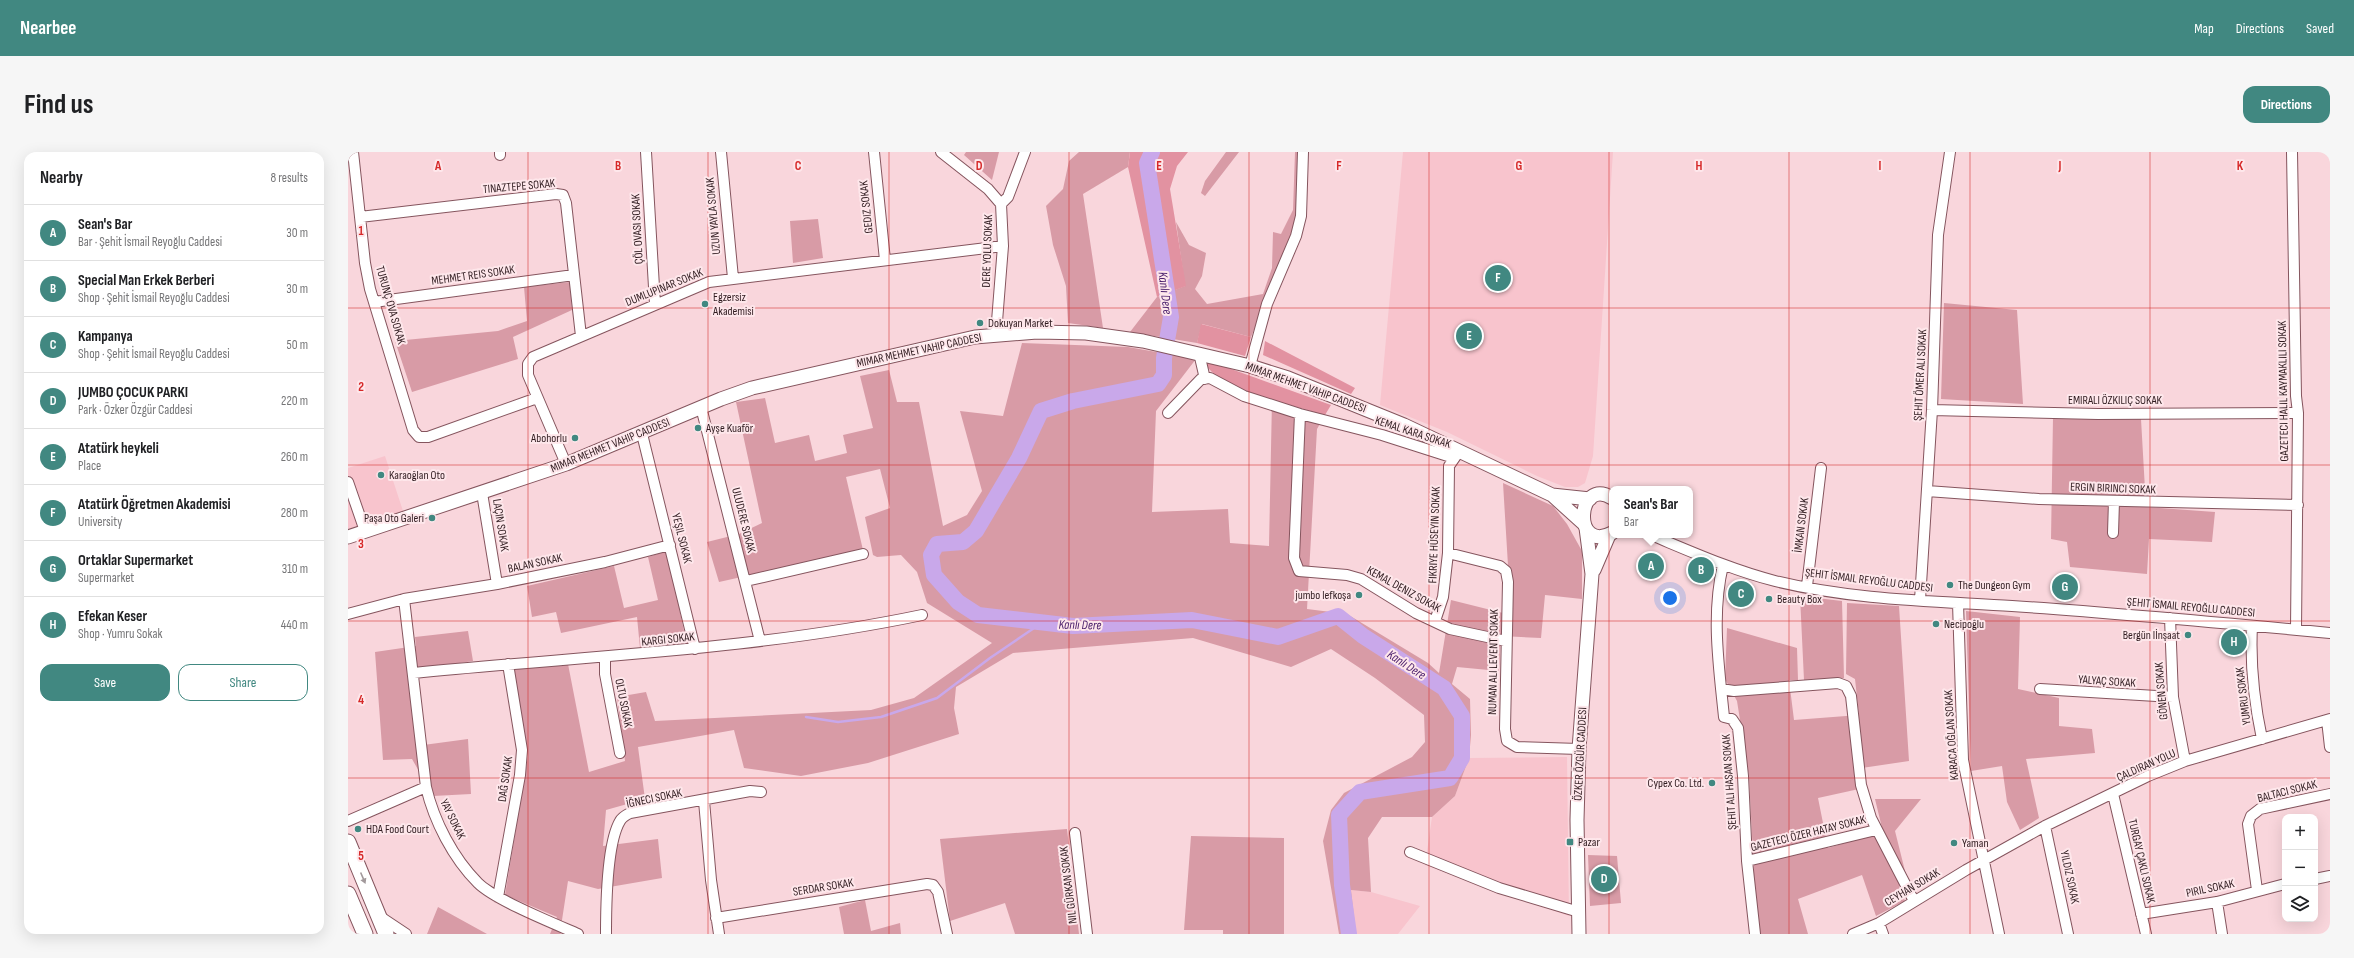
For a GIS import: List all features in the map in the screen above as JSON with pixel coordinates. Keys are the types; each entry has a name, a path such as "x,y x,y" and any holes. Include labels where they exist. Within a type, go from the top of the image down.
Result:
{"highway":[{"path":"348,842 379,916 398,933"},
{"path":"348,894 364,934"}],"main road":[{"name":"MIMAR MEHMET VAHIP CADDESI","path":"354,534 482,493 566,464 642,434 701,407 752,388 924,348 996,334 1037,332 1086,333 1143,342 1199,353 1250,366 1364,408 1456,455 1552,495 1590,499 1602,495 1609,497"},
{"name":"MIMAR MEHMET VAHIP CADDESI","path":"1552,495 1585,526"},
{"name":"ÖZKER ÖZGÜR CADDESI","path":"1579,934 1577,820 1579,749 1592,574 1582,510 1590,499"},
{"path":"1585,526 1596,535 1609,534"},
{"name":"ÖZKER ÖZGÜR CADDESI","path":"1592,574 1609,536"}],"street":[{"name":"TURUNÇ OVA SOKAK","path":"353,152 365,263 374,302 414,430 419,437 428,437 537,398"},
{"path":"646,152 655,304"},
{"name":"UZUN YAYLA SOKAK","path":"721,152 733,278"},
{"name":"GEDIZ SOKAK","path":"874,152 885,260"},
{"path":"941,152 988,189 1001,204"},
{"name":"DERE YOLU SOKAK","path":"996,334 1002,246 1001,204 1008,198 1025,152"},
{"path":"1250,366 1266,304 1296,236 1301,216 1303,152"},
{"name":"ŞEHIT ÖMER ALI SOKAK","path":"1920,600 1932,410 1938,235 1950,152"},
{"path":"2292,152 2298,413 2296,630"},
{"path":"360,217 556,194 563,195 566,203 581,336"},
{"path":"566,464 528,375 528,364 533,357 709,282 1002,246"},
{"name":"MEHMET REIS SOKAK","path":"374,302 574,275"},
{"path":"1168,413 1202,379 1204,379 1199,353"},
{"name":"KEMAL KARA SOKAK","path":"1204,379 1210,378 1244,396 1300,414 1456,455"},
{"name":"ULUDERE SOKAK","path":"701,407 760,641"},
{"path":"1932,410 2098,414 2298,413"},
{"name":"KEMAL DENIZ SOKAK","path":"1300,414 1294,558 1299,571 1347,575 1361,579 1416,613 1435,621 1450,630 1506,641"},
{"name":"YEŞIL SOKAK","path":"642,434 695,649"},
{"name":"FIKRIYE HÜSEYIN SOKAK","path":"1435,621 1443,597 1448,553 1449,466 1456,455"},
{"name":"İMKAN SOKAK","path":"1807,586 1822,468"},
{"path":"348,482 354,534"},
{"name":"ERGIN BIRINCI SOKAK","path":"1927,491 2039,499 2114,502 2298,505"},
{"name":"LAÇIN SOKAK","path":"482,493 497,584"},
{"path":"2113,533 2114,502"},
{"name":"ŞEHIT İSMAIL REYOĞLU CADDESI","path":"1658,538 1723,565 1775,581 1807,586 1920,600 2170,618 2330,633"},
{"name":"BALAN SOKAK","path":"348,614 404,599 497,584 605,562 670,545"},
{"name":"NUMAN ALI LEVENT SOKAK","path":"1448,553 1500,566 1506,571 1508,582 1505,729 1507,741 1517,747 1579,749"},
{"path":"746,581 863,554"},
{"name":"ŞEHIT ALI HASAN SOKAK","path":"1723,565 1716,610 1721,689 1724,717 1732,719 1738,728 1743,776 1747,861 1755,934"},
{"name":"YAY SOKAK","path":"404,599 414,673 426,787 430,804 438,822 460,861 479,884 498,897 578,934"},
{"name":"KARACA OĞLAN SOKAK","path":"1958,603 1963,760 1998,934"},
{"path":"414,673 508,664 605,658 695,649 760,641 886,622 922,615"},
{"name":"GÖNEN SOKAK","path":"2170,618 2173,697 2185,761"},
{"name":"YUMRU SOKAK","path":"2252,626 2251,649 2255,706 2262,739"},
{"name":"OLTU SOKAK","path":"605,658 605,674 620,753"},
{"name":"DAĞ SOKAK","path":"498,897 520,775 522,750 508,664"},
{"path":"1721,689 1734,690 1838,684 1846,686 1850,696 1861,786 1876,830 1914,901"},
{"name":"YALYAÇ SOKAK","path":"2040,689 2173,697"},
{"path":"2329,719 2330,747"},
{"name":"CEYHAN SOKAK","path":"1853,934 1879,923 1914,901 2045,826 2148,776 2185,761 2329,719"},
{"path":"348,821 426,787"},
{"name":"İĞNECI SOKAK","path":"606,934 606,898 616,831 621,819 630,813 750,792 761,792"},
{"path":"2113,794 2146,934"},
{"path":"2257,890 2248,824 2251,816 2260,809 2330,794"},
{"path":"704,801 719,934"},
{"path":"2045,826 2068,934"},
{"name":"GAZETECI ÖZER HATAY SOKAK","path":"1747,861 1876,830"},
{"name":"NIL GÜRKAN SOKAK","path":"1075,833 1087,934"},
{"path":"1410,852 1499,888 1579,912"},
{"path":"2318,878 2330,876"},
{"name":"SERDAR SOKAK","path":"716,918 926,884 933,885 938,892 947,934"},
{"path":"2141,914 2216,902 2282,885"},
{"path":"2216,902 2222,934"},
{"path":"1879,923 1883,934"}],"shaded area":[{"path":"966,152 999,152 992,180 964,155"},
{"path":"1079,152 1130,152 1128,167 1083,194 1103,328 1068,323 1066,286 1053,245 1046,206 1063,189 1069,161"},
{"path":"1130,152 1188,152 1177,166 1170,189 1186,286 1157,297 1128,167"},
{"path":"1226,152 1239,152 1205,196 1201,193 1205,181"},
{"path":"1295,152 1299,152 1297,214 1293,232 1251,337 1202,324 1197,343 1130,332 1157,297 1185,286 1176,222 1189,245 1206,253 1202,276 1195,289 1207,304 1263,294 1272,268 1273,232 1281,234 1293,210"},
{"path":"1403,152 1613,152 1593,456 1585,483 1578,487 1565,487 1537,476 1447,432 1380,405"},
{"path":"818,219 823,258 793,263 790,221"},
{"path":"570,282 572,310 513,337 518,359 412,392 395,341 498,331 527,321 524,287"},
{"path":"1944,303 2017,310 2023,404 1941,399"},
{"path":"1201,324 1251,337 1245,356 1197,343"},
{"path":"1265,341 1355,388 1351,394 1263,355"},
{"path":"1022,343 1128,347 1196,359 1156,411 1152,512 1228,509 1230,543 1269,546 1272,400 1325,415 1317,429 1307,609 1347,614 1428,663 1439,673 1451,600 1511,615 1503,483 1553,506 1567,524 1582,551 1582,599 1545,595 1541,638 1501,636 1499,671 1457,667 1452,684 1470,699 1471,735 1469,758 1455,796 1432,817 1382,817 1368,838 1371,892 1351,890 1356,934 1339,934 1323,841 1331,810 1344,793 1412,757 1425,742 1424,715 1375,678 1331,649 1291,667 1193,638 1013,653 956,687 954,708 959,734 868,763 801,776 744,768 734,730 638,747 645,799 606,810 603,846 658,839 662,878 598,889 568,881 560,933 562,934 550,934 557,917 505,895 528,756 514,669 568,664 589,772 625,761 617,697 646,692 655,721 871,710 914,698 992,643 927,603 917,572 901,555 877,557 873,555 865,517 890,508 880,469 846,477 863,550 719,582 707,542 739,534 762,523 736,402 765,398 775,443 809,435 815,461 847,453 843,435 873,428 860,376 889,370 897,402 919,402 943,526 967,515 982,491 960,411 1003,416"},
{"path":"1209,361 1331,405 1325,415 1272,400 1222,382 1205,365"},
{"path":"2053,418 2141,419 2146,507 2215,512 2212,542 2149,539 2147,574 2070,567 2067,542 2051,539"},
{"path":"385,456 403,511 348,529 348,468"},
{"path":"667,551 687,645 640,648 637,617 561,633 556,612 532,617 527,586 614,566 624,608 658,600 648,557"},
{"path":"1800,596 1842,601 1844,678 1804,680"},
{"path":"1847,603 1899,606 1909,761 1855,769 1859,789 1818,798 1828,848 1883,832 1875,799 1921,799 1895,831 1907,879 1899,886 1905,901 1876,916 1862,875 1798,899 1808,934 1757,934 1749,777 1737,701 1725,679 1727,628 1797,648 1798,680 1789,680 1794,720 1859,715 1855,679 1846,674"},
{"path":"1966,611 2020,617 2018,689 2059,698 2059,726 2092,729 2095,753 2026,759 2039,818 2020,830 2007,802 2002,766 1971,771"},
{"path":"468,631 473,661 407,671 416,746 468,739 471,794 433,796 412,759 383,760 375,652 416,646 415,637"},
{"path":"1567,757 1569,916 1425,865 1432,817 1455,796 1469,758"},
{"path":"1067,829 1079,934 1015,934 1005,903 950,921 940,839"},
{"path":"1191,836 1284,838 1284,934 1223,934 1223,930 1184,930"},
{"path":"1588,855 1617,856 1621,903 1590,906"},
{"path":"1351,890 1371,892 1420,906 1398,934 1356,934"},
{"path":"865,900 871,931 900,923 901,934 844,934 839,907"},
{"path":"438,907 487,934 427,934"}],"waterway":[{"name":"Kanlı Dere","path":"1152,152 1147,163 1171,317 1164,358 1164,375 1158,384 1073,401 1041,411 1019,458 976,531 963,542 937,544 931,555 934,575 958,602 978,615 1073,626 1192,620 1278,637 1338,616 1363,636 1444,688 1462,716 1462,758 1450,778 1360,792 1339,815 1342,885 1349,934"},
{"path":"806,717 838,722 881,717 937,698 990,658 1043,622"}],"place":[{"name":"Atatürk Öğretmen Akademisi","path":"1498,278"},
{"name":"Egzersiz Akademisi","path":"705,304"},
{"name":"Dokuyan Market","path":"980,323"},
{"name":"Atatürk heykeli","path":"1469,336"},
{"name":"Ayşe Kuaför","path":"698,428"},
{"name":"Abohorlu","path":"575,438"},
{"name":"Karaoğlan Oto","path":"381,475"},
{"name":"Paşa Oto Galeri","path":"432,518"},
{"name":"Sean's Bar","path":"1651,566"},
{"name":"Special Man Erkek Berberi","path":"1701,570"},
{"name":"The Dungeon Gym","path":"1950,585"},
{"name":"Ortaklar Supermarket","path":"2065,587"},
{"name":"Kampanya","path":"1741,594"},
{"name":"jumbo lefkoşa","path":"1359,595"},
{"name":"Beauty Box","path":"1769,599"},
{"name":"Necipoğlu","path":"1936,624"},
{"name":"Bergün Iİnşaat","path":"2188,635"},
{"name":"Efekan Keser","path":"2234,642"},
{"name":"Cypex Co. Ltd.","path":"1712,783"},
{"name":"HDA Food Court","path":"358,829"},
{"name":"Pazar","path":"1570,842"},
{"name":"Yaman","path":"1954,843"},
{"name":"JUMBO ÇOCUK PARKI","path":"1604,879"}]}
